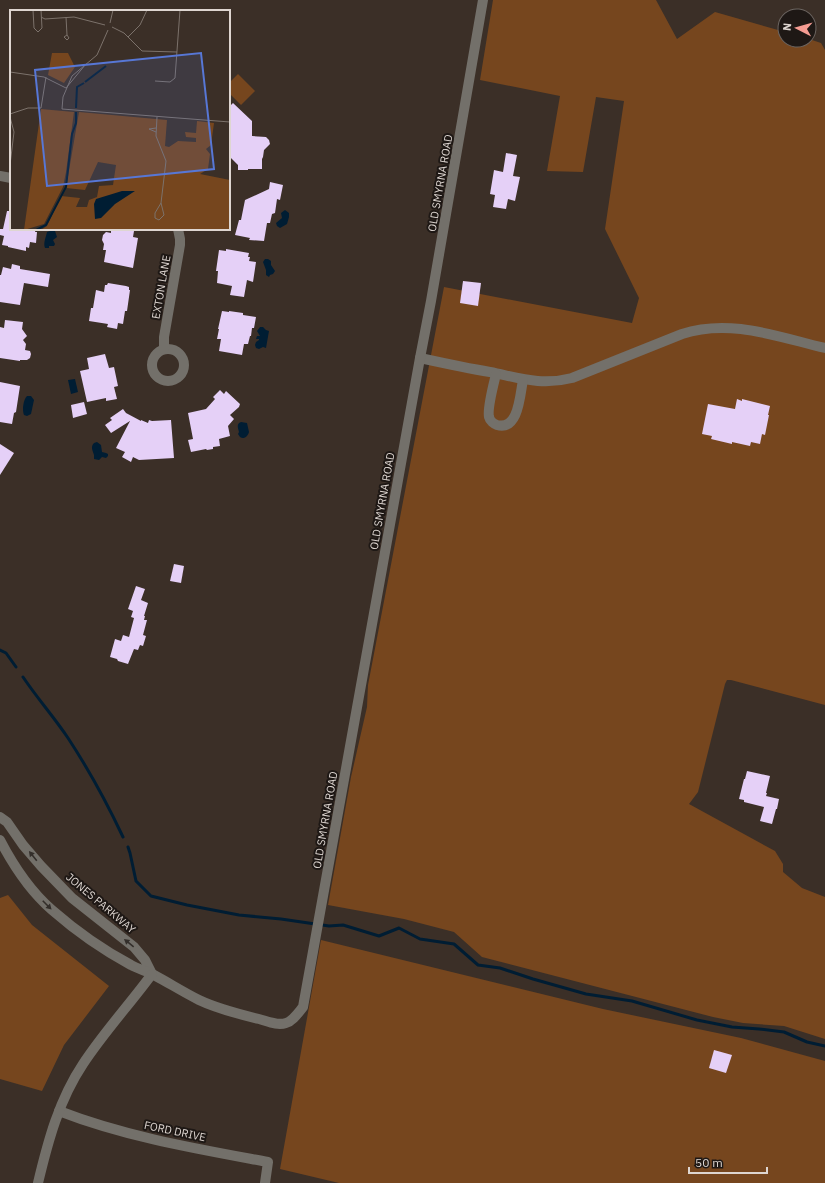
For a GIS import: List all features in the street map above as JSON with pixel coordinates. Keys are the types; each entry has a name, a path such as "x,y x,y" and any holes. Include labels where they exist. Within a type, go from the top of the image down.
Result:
{"street":[{"name":"OLD SMYRNA ROAD","path":"152,974 212,1005 276,1024 286,1023 293,1019 303,1007 431,301 483,0"},
{"path":"0,176 10,178"},
{"name":"EXTON LANE","path":"164,349 164,337 180,245 178,230"},
{"path":"420,358 523,380 546,382 568,379 695,330 712,328 754,330 825,348"},
{"path":"496,374 489,416 491,421 498,426 508,424 515,418 523,380"},
{"name":"JONES PARKWAY","path":"0,817 7,822 41,866 72,898 134,946 145,960 152,974"},
{"path":"0,840 20,873 35,893 50,909 88,939 132,966 152,974 83,1064 70,1087 49,1138 38,1183"},
{"name":"FORD DRIVE","path":"59,1111 114,1130 202,1150 268,1162 265,1183"}],"shaded area":[{"path":"493,0 656,0 677,39 715,12 777,30 777,48 817,48 817,42 821,43 825,50 825,705 727,680 698,792 689,804 775,851 783,864 783,872 802,888 825,897 825,1039 784,1026 743,1023 713,1017 482,957 454,932 404,919 328,905 351,777 367,707 368,685 444,287 632,323 639,298 605,229 624,101 596,97 583,172 547,171 560,96 480,80"},
{"path":"238,74 255,91 241,105 230,94 230,82"},
{"path":"8,895 32,925 109,986 64,1045 42,1091 0,1079 0,898"},
{"path":"321,940 603,1009 741,1038 825,1061 825,1183 339,1183 280,1169"}],"water":[{"path":"285,210 289,213 289,217 287,224 280,228 276,223 282,218 281,213"},
{"path":"55,231 57,237 53,240 55,244 54,246 49,246 49,248 45,248 44,242 47,232"},
{"path":"265,259 271,261 271,265 275,271 269,277 266,275 263,262"},
{"path":"260,327 263,327 269,331 266,348 263,347 259,349 256,348 255,345 259,340 256,339 257,336 260,336 257,331"},
{"path":"75,379 78,392 71,394 68,380"},
{"path":"27,396 31,396 34,400 31,414 27,416 23,413 23,408"},
{"path":"241,422 247,423 249,432 244,438 240,437 238,434 238,425"},
{"path":"97,442 101,445 102,452 108,454 106,458 102,457 99,460 94,459 92,446"}],"building":[{"path":"233,103 252,121 252,136 266,137 269,140 270,144 264,150 262,169 238,170 238,165 230,157 230,106"},
{"path":"506,153 517,155 513,176 520,177 515,201 508,199 506,209 493,207 495,195 490,194 494,170 503,172"},
{"path":"270,182 283,185 280,200 277,199 275,213 272,214 270,223 267,223 264,241 249,240 250,238 235,235 239,220 241,220 245,200 269,189"},
{"path":"7,211 10,211 10,230 36,230 35,232 37,232 36,243 30,242 29,248 26,247 26,251 2,245 4,236 0,235 0,229 3,229"},
{"path":"111,230 134,231 133,237 138,238 133,268 104,262 106,250 103,250 103,235 106,232 111,233"},
{"path":"226,249 249,253 249,261 256,262 253,282 247,280 244,297 230,295 232,286 217,283 218,271 216,271 219,250 226,251"},
{"path":"12,264 20,266 20,269 50,274 48,287 24,283 20,305 0,302 0,275 3,267 11,269"},
{"path":"463,281 481,283 478,306 460,303"},
{"path":"108,283 126,286 129,287 130,290 127,311 125,311 123,324 118,323 117,329 107,327 108,324 89,321 96,290 104,292 105,285"},
{"path":"222,311 243,313 243,315 256,317 254,328 252,328 248,344 244,344 242,355 219,351 221,339 217,339"},
{"path":"5,320 23,322 22,329 27,336 23,340 26,344 25,350 30,351 31,354 30,358 27,360 20,361 0,358 0,327 4,328"},
{"path":"105,354 109,368 114,367 118,386 114,387 117,399 106,401 106,398 87,402 80,371 89,369 87,358"},
{"path":"0,382 20,386 16,412 14,413 12,424 0,422"},
{"path":"220,390 224,394 226,391 240,404 239,407 230,415 234,419 228,426 230,436 219,439 220,446 213,447 213,449 191,452 188,440 193,439 188,413 206,409 215,399 213,397"},
{"path":"737,399 770,406 765,435 762,434 760,444 751,442 750,446 732,442 732,444 711,439 712,436 702,434 708,404 735,409"},
{"path":"84,402 87,414 73,418 71,405"},
{"path":"123,409 126,413 148,423 149,420 171,420 174,458 139,460 133,457 131,462 122,457 125,452 116,448 130,421 111,433 105,425 112,420 110,418"},
{"path":"0,444 14,453 0,475"},
{"path":"174,564 184,566 181,583 170,581"},
{"path":"136,586 145,589 141,600 148,603 144,616 144,620 147,620 143,635 146,636 143,646 140,645 138,650 134,649 128,664 110,657 115,639 121,641 123,635 129,637 134,618 131,617 133,611 128,609"},
{"path":"747,771 770,776 766,796 779,799 772,824 760,821 764,807 744,802 744,800 739,799"},
{"path":"714,1050 732,1055 726,1073 709,1068"}],"waterway":[{"path":"0,650 6,653 16,667"},
{"path":"23,677 63,730 76,750 111,812 123,837"},
{"path":"128,847 136,881 151,896 239,915 329,926 343,925 379,936 399,928 420,939 454,944 478,965 500,968 586,994 632,1001 697,1020 732,1027 784,1032 807,1042 825,1046"}]}
